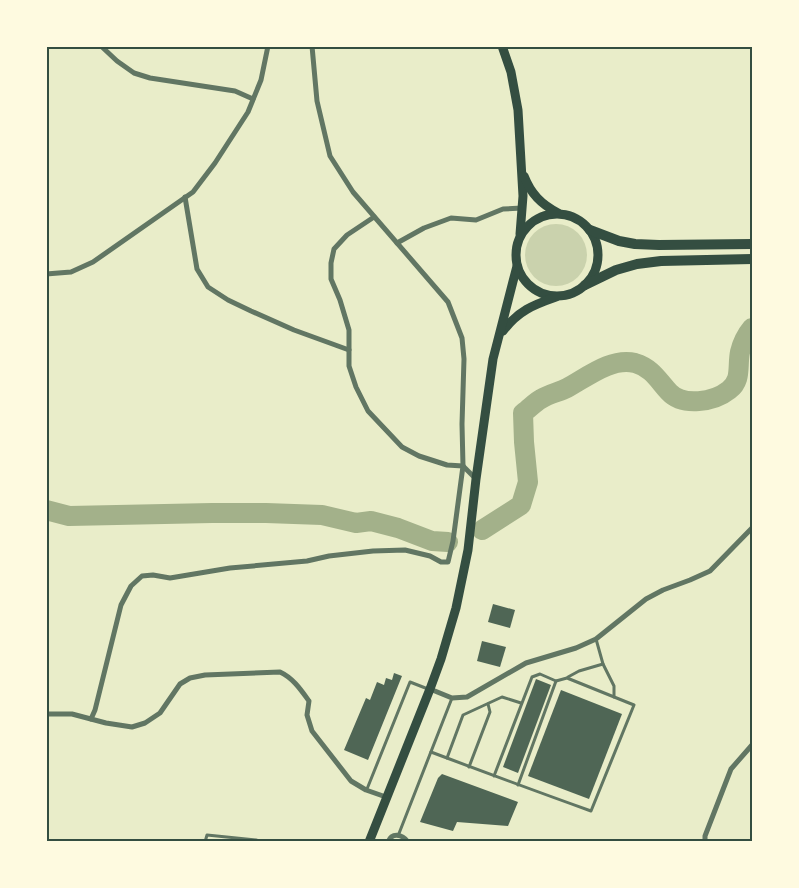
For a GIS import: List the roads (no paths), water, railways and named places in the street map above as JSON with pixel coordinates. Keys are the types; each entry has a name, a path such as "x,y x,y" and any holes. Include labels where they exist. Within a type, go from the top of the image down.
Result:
{"highway":[{"path":"590,230 635,244 753,244"},
{"path":"585,285 615,270 637,264 661,261 753,259"}],"main road":[{"path":"502,46 511,72 517,101 522,171 520,236"},
{"path":"522,171 526,183 538,200 560,214"},
{"path":"499,335 509,323 529,307 557,296 570,294 590,279 596,267 598,254 596,242 590,230 580,221 569,215 560,214 538,218 523,230 515,256 520,274 532,288 544,294 557,296"},
{"path":"370,841 430,689 451,626 468,550 493,359 517,266"}],"street":[{"path":"101,46 134,73 150,78 235,91 253,99"},
{"path":"46,274 71,272 93,262 193,192 248,112 261,80 268,46"},
{"path":"91,719 121,605 136,580 142,576 170,578 230,568 307,561 373,551 405,550 430,556 441,562 448,562 463,466 464,359 462,338 448,303 353,192 330,156 317,101 312,46"},
{"path":"185,197 197,269 208,286 228,300 251,311 349,350"},
{"path":"396,243 424,228 451,218 476,220 503,209 522,208"},
{"path":"374,217 347,236 334,249 331,263 331,279 349,330 349,366 356,387 368,411 402,447 419,456 447,465 463,466 476,479"},
{"path":"430,689 452,698 467,697 526,663 576,648 596,639 645,599 710,571 753,528"},
{"path":"46,714 72,714 132,727 145,723 160,713 180,684 190,678 205,675 280,672 287,675 309,701 308,722 316,737 351,781 386,798"},
{"path":"705,842 705,836 731,769 753,745"},
{"path":"388,842 392,835 406,839 408,842"}],"lane":[{"path":"596,639 603,664 614,686 614,697"},
{"path":"494,776 532,677 540,674 556,681 603,664"},
{"path":"431,752 591,811 634,705 567,678"},
{"path":"518,785 556,681"},
{"path":"366,790 410,682 430,689"},
{"path":"447,758 463,715 502,697 521,703"},
{"path":"398,836 452,698"},
{"path":"469,766 490,712 488,703"},
{"path":"205,842 207,835 261,842"}],"waterway":[{"path":"482,530 521,505 528,482 523,413 536,402 599,370 626,362 646,368 675,397 690,401 707,400 723,394 736,382 741,349 752,328"},
{"path":"46,510 69,516 212,513 322,515 356,523 371,521 432,541 448,542"}]}
